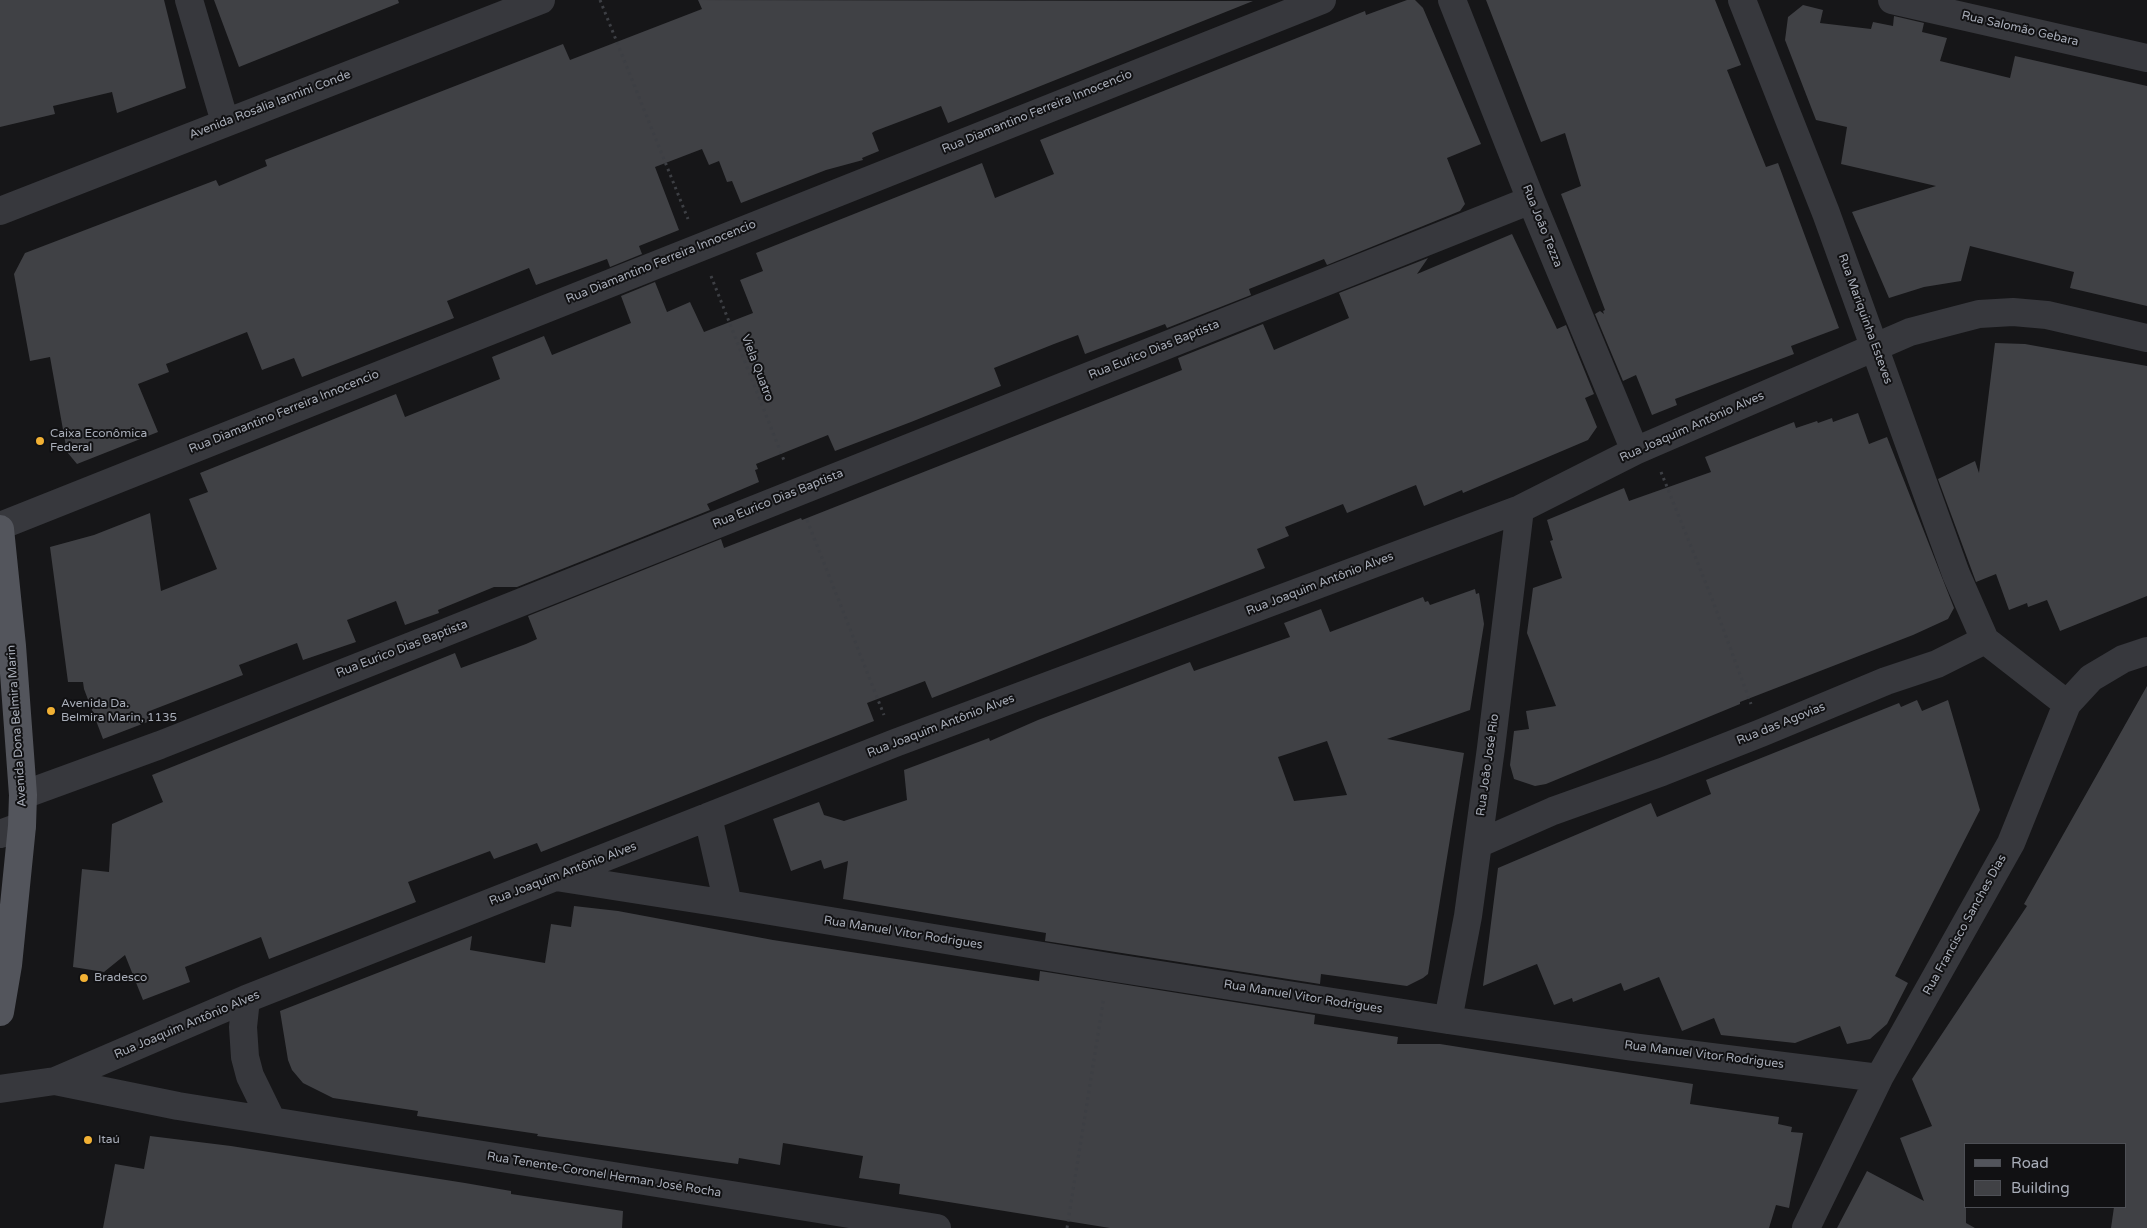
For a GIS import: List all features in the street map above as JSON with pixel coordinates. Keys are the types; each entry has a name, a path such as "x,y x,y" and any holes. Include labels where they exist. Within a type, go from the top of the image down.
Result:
{"main road":[{"name":"Avenida Dona Belmira Marin","path":"0,528 12,646 23,795 11,830 8,965 0,1012"}],"street":[{"path":"189,0 225,122"},
{"name":"Avenida Rosália Iannini Conde","path":"0,211 225,122 511,5 541,0"},
{"name":"Rua Diamantino Ferreira Innocencio","path":"0,528 1322,0"},
{"name":"Rua João Tezza","path":"1452,0 1531,200 1643,448"},
{"name":"Rua Mariquinha Esteves","path":"1742,0 1826,213 1956,574 1985,640"},
{"name":"Rua Salomão Gebara","path":"1892,0 2147,58"},
{"name":"Rua Eurico Dias Baptista","path":"23,795 160,745 1531,200"},
{"name":"Rua Joaquim Antônio Alves","path":"0,1089 55,1081 246,999 895,743 1520,509 1643,448 1910,332 1979,314 2012,312 2047,315 2147,338"},
{"name":"Rua João José Rio","path":"1448,1020 1468,916 1520,509"},
{"path":"1985,640 2067,704"},
{"name":"Rua das Agovias","path":"1478,844 1553,811 1662,772 1886,681 1937,664 1985,640"},
{"name":"Rua Francisco Sanches Dias","path":"1806,1228 1879,1078 2012,843 2067,704 2091,678 2123,659 2147,651"},
{"path":"708,818 728,904"},
{"name":"Rua Manuel Vitor Rodrigues","path":"555,877 1448,1020 1633,1047 1879,1078"},
{"path":"246,999 243,1027 245,1057 250,1076 272,1121"},
{"name":"Rua Tenente-Coronel Herman José Rocha","path":"55,1081 178,1106 843,1221 937,1228"}],"path":[{"name":"Viela Quatro","path":"600,0 700,247 895,743"},
{"path":"1643,448 1711,596 1761,733"},
{"path":"1067,1228 1109,967"}],"building":[{"path":"0,0 164,0 186,88 117,113 112,92 53,106 55,114 0,127"},
{"path":"214,0 398,0 399,3 239,67"},
{"path":"698,0 1253,1 948,123 941,106 875,131 872,133 879,151 862,158 863,160 826,170 741,203 732,181 727,182 719,161 709,165 702,149 655,167 679,230 639,246 642,254 610,267 607,259 536,285 529,268 447,301 454,318 302,377 294,358 262,370 247,332 166,364 169,372 138,384 158,432 77,464 67,452 50,357 30,361 14,274 25,253 216,180 219,186 267,166 265,160 563,44 570,60 702,9"},
{"path":"1407,0 1415,0 1423,8 1481,144 1447,158 1465,204 1460,211 1327,265 1324,259 1249,289 1251,295 1167,328 1165,324 1085,354 1078,335 1054,344 994,368 1001,386 835,451 828,435 756,464 758,469 755,470 759,482 707,504 710,510 517,587 494,587 438,610 439,613 405,625 396,601 347,620 356,642 303,660 297,643 239,665 243,675 147,712 150,721 103,739 83,682 68,682 50,547 94,535 150,513 161,591 217,569 189,499 208,492 200,473 396,394 405,417 500,379 492,357 544,336 552,355 631,323 621,296 655,282 667,312 690,302 704,332 753,313 740,280 763,271 756,253 982,163 995,198 1054,174 1040,140 1365,11 1366,15"},
{"path":"1486,0 1715,0 1741,65 1727,70 1766,167 1778,163 1839,328 1791,346 1794,354 1675,399 1677,405 1652,415 1636,375 1623,381 1595,314 1600,311 1604,314 1603,311 1605,310 1561,194 1581,186 1565,133 1541,142"},
{"path":"1803,5 1823,10 1820,23 1871,29 1873,22 1893,26 1894,16 1924,23 1922,32 1947,38 1940,61 2010,78 2015,56 2147,86 2147,306 2070,288 2074,272 1970,246 1961,281 1924,287 1889,298 1852,212 1936,186 1841,164 1847,127 1816,120 1785,40 1788,17"},
{"path":"1512,234 1557,329 1566,325 1594,394 1585,398 1597,427 1588,440 1463,493 1462,490 1424,506 1416,485 1347,513 1343,504 1285,527 1289,536 1257,549 1265,568 932,698 925,681 867,703 874,721 541,852 537,843 494,859 490,851 408,882 416,902 269,959 261,937 185,967 190,982 143,1000 125,955 104,972 73,967 82,869 109,872 112,824 163,802 152,775 455,653 461,668 526,644 537,639 528,616 721,539 724,548 801,518 802,520 1182,370 1178,358 1263,324 1274,350 1349,318 1339,293 1428,258 1417,274"},
{"path":"1995,343 2025,344 2147,366 2147,596 2060,631 2047,600 2028,607 2027,603 2009,610 1996,574 1976,582 1938,479 1975,461 1979,473"},
{"path":"1858,413 1869,444 1887,437 1954,608 1948,619 1913,635 1740,702 1740,704 1546,784 1535,786 1514,779 1510,765 1514,731 1529,729 1526,711 1556,706 1527,633 1533,588 1562,578 1550,541 1553,540 1547,520 1624,488 1629,501 1711,472 1705,457 1794,422 1796,428 1832,418 1833,422"},
{"path":"1475,589 1476,594 1479,593 1484,624 1470,710 1387,739 1464,753 1428,974 1407,986 1321,974 1320,984 1045,941 1046,933 843,899 848,861 824,869 821,860 791,871 773,819 819,802 824,815 844,821 907,800 904,770 989,738 990,741 1038,720 1190,662 1194,671 1290,637 1284,623 1321,609 1330,632 1423,597 1425,602 1428,601 1430,605","holes":["1327,741 1347,795 1294,801 1278,757"]},
{"path":"2147,686 2147,1228 2111,1228 2114,1208 2127,1208 2127,1143 1964,1143 1964,1208 1966,1208 1966,1223 1975,1228 1837,1228 1867,1171 1924,1201 1900,1138 1932,1126 1912,1079 2027,906 2024,904"},
{"path":"1917,700 1922,711 1948,700 1980,810 1895,976 1908,983 1887,1024 1870,1039 1847,1044 1840,1026 1795,1043 1721,1035 1714,1018 1682,1031 1659,977 1624,991 1621,983 1573,1002 1572,998 1554,1005 1537,964 1483,986 1498,868 1651,803 1657,817 1711,794 1706,780 1899,703 1901,707"},
{"path":"574,906 618,911 773,940 1039,981 1040,971 1315,1015 1314,1024 1398,1037 1397,1044 1440,1044 1693,1084 1690,1104 1779,1117 1778,1124 1792,1127 1791,1132 1803,1133 1789,1208 1776,1205 1769,1228 1110,1228 899,1194 900,1184 859,1178 863,1156 783,1143 780,1165 739,1158 738,1164 537,1136 538,1134 417,1116 418,1111 333,1098 303,1083 292,1070 288,1060 280,1011 472,936 470,950 545,963 551,924 571,927"},
{"path":"150,1136 231,1146 465,1183 511,1191 511,1194 623,1211 622,1228 103,1228 115,1164 144,1169"}],"place":[{"name":"Caixa Econômica Federal","path":"40,441"},
{"name":"Avenida Da. Belmira Marin, 1135","path":"51,711"},
{"name":"Bradesco","path":"84,978"},
{"name":"Itaú","path":"88,1140"}]}
